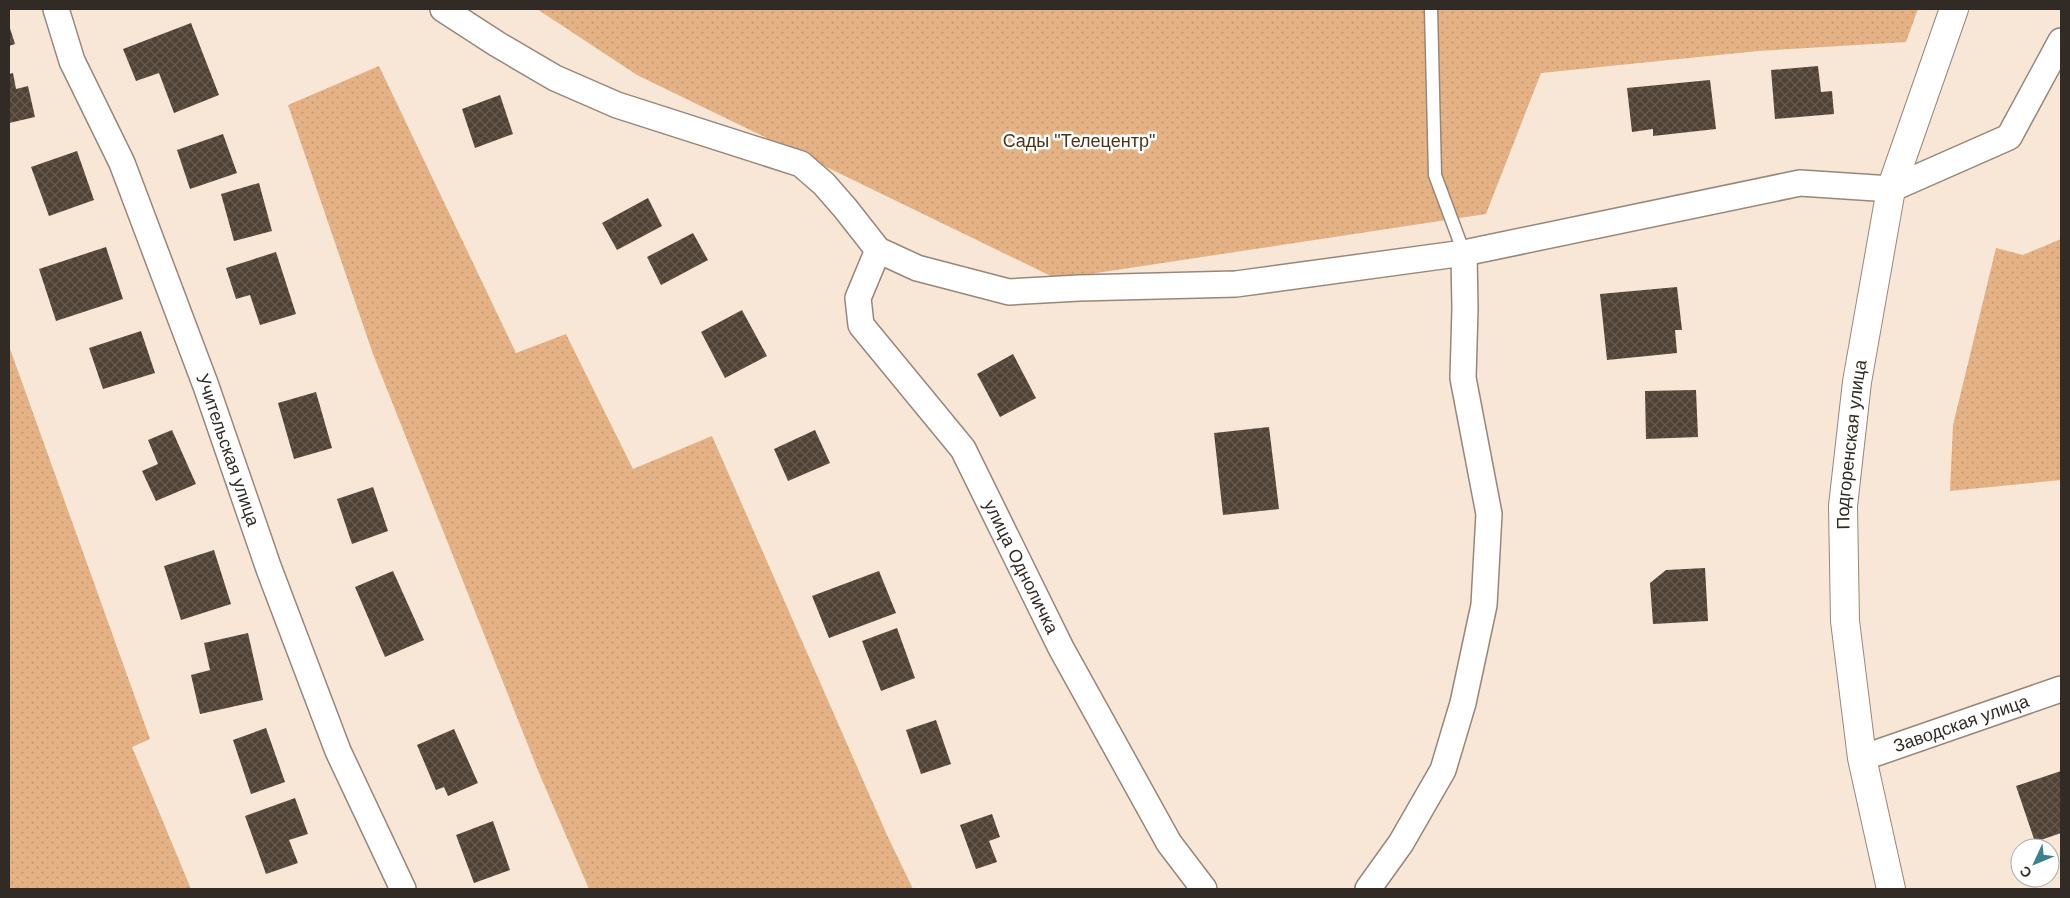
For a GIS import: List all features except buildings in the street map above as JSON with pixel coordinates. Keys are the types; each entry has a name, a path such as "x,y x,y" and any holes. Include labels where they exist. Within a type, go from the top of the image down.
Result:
{"street":[{"name":"Учительская улица","path":"56,9 72,61 122,163 206,386 269,569 338,751 402,889"},
{"path":"443,9 555,78 617,105 800,164 824,184 878,250 917,268 1009,292 1079,288 1236,284 1464,253 1800,183 1891,189 2009,137 2061,41"},
{"name":"Подгоренская улица","path":"1891,889 1862,758 1844,621 1843,506 1856,382 1891,189 1954,9"},
{"name":"улица Одноличка","path":"878,250 858,298 861,325 963,449 1060,648 1169,843 1204,889"},
{"path":"1368,889 1401,844 1443,770 1463,703 1484,605 1489,514 1463,378 1464,253"},
{"name":"Заводская улица","path":"1862,758 2061,689"}],"lane":[{"path":"1431,9 1435,175 1464,253"}],"green space":[{"name":"Сады \"Телецентр\"","path":"537,9 1918,9 1906,42 1758,51 1541,73 1486,214 1057,279 637,75"},
{"path":"379,66 516,353 566,334 633,469 712,436 887,835 913,889 589,889 539,773 373,354 288,105"},
{"path":"2061,239 2061,480 1950,491 1953,425 1996,248 2023,255"},
{"path":"9,346 150,739 132,747 191,889 9,889"}]}
